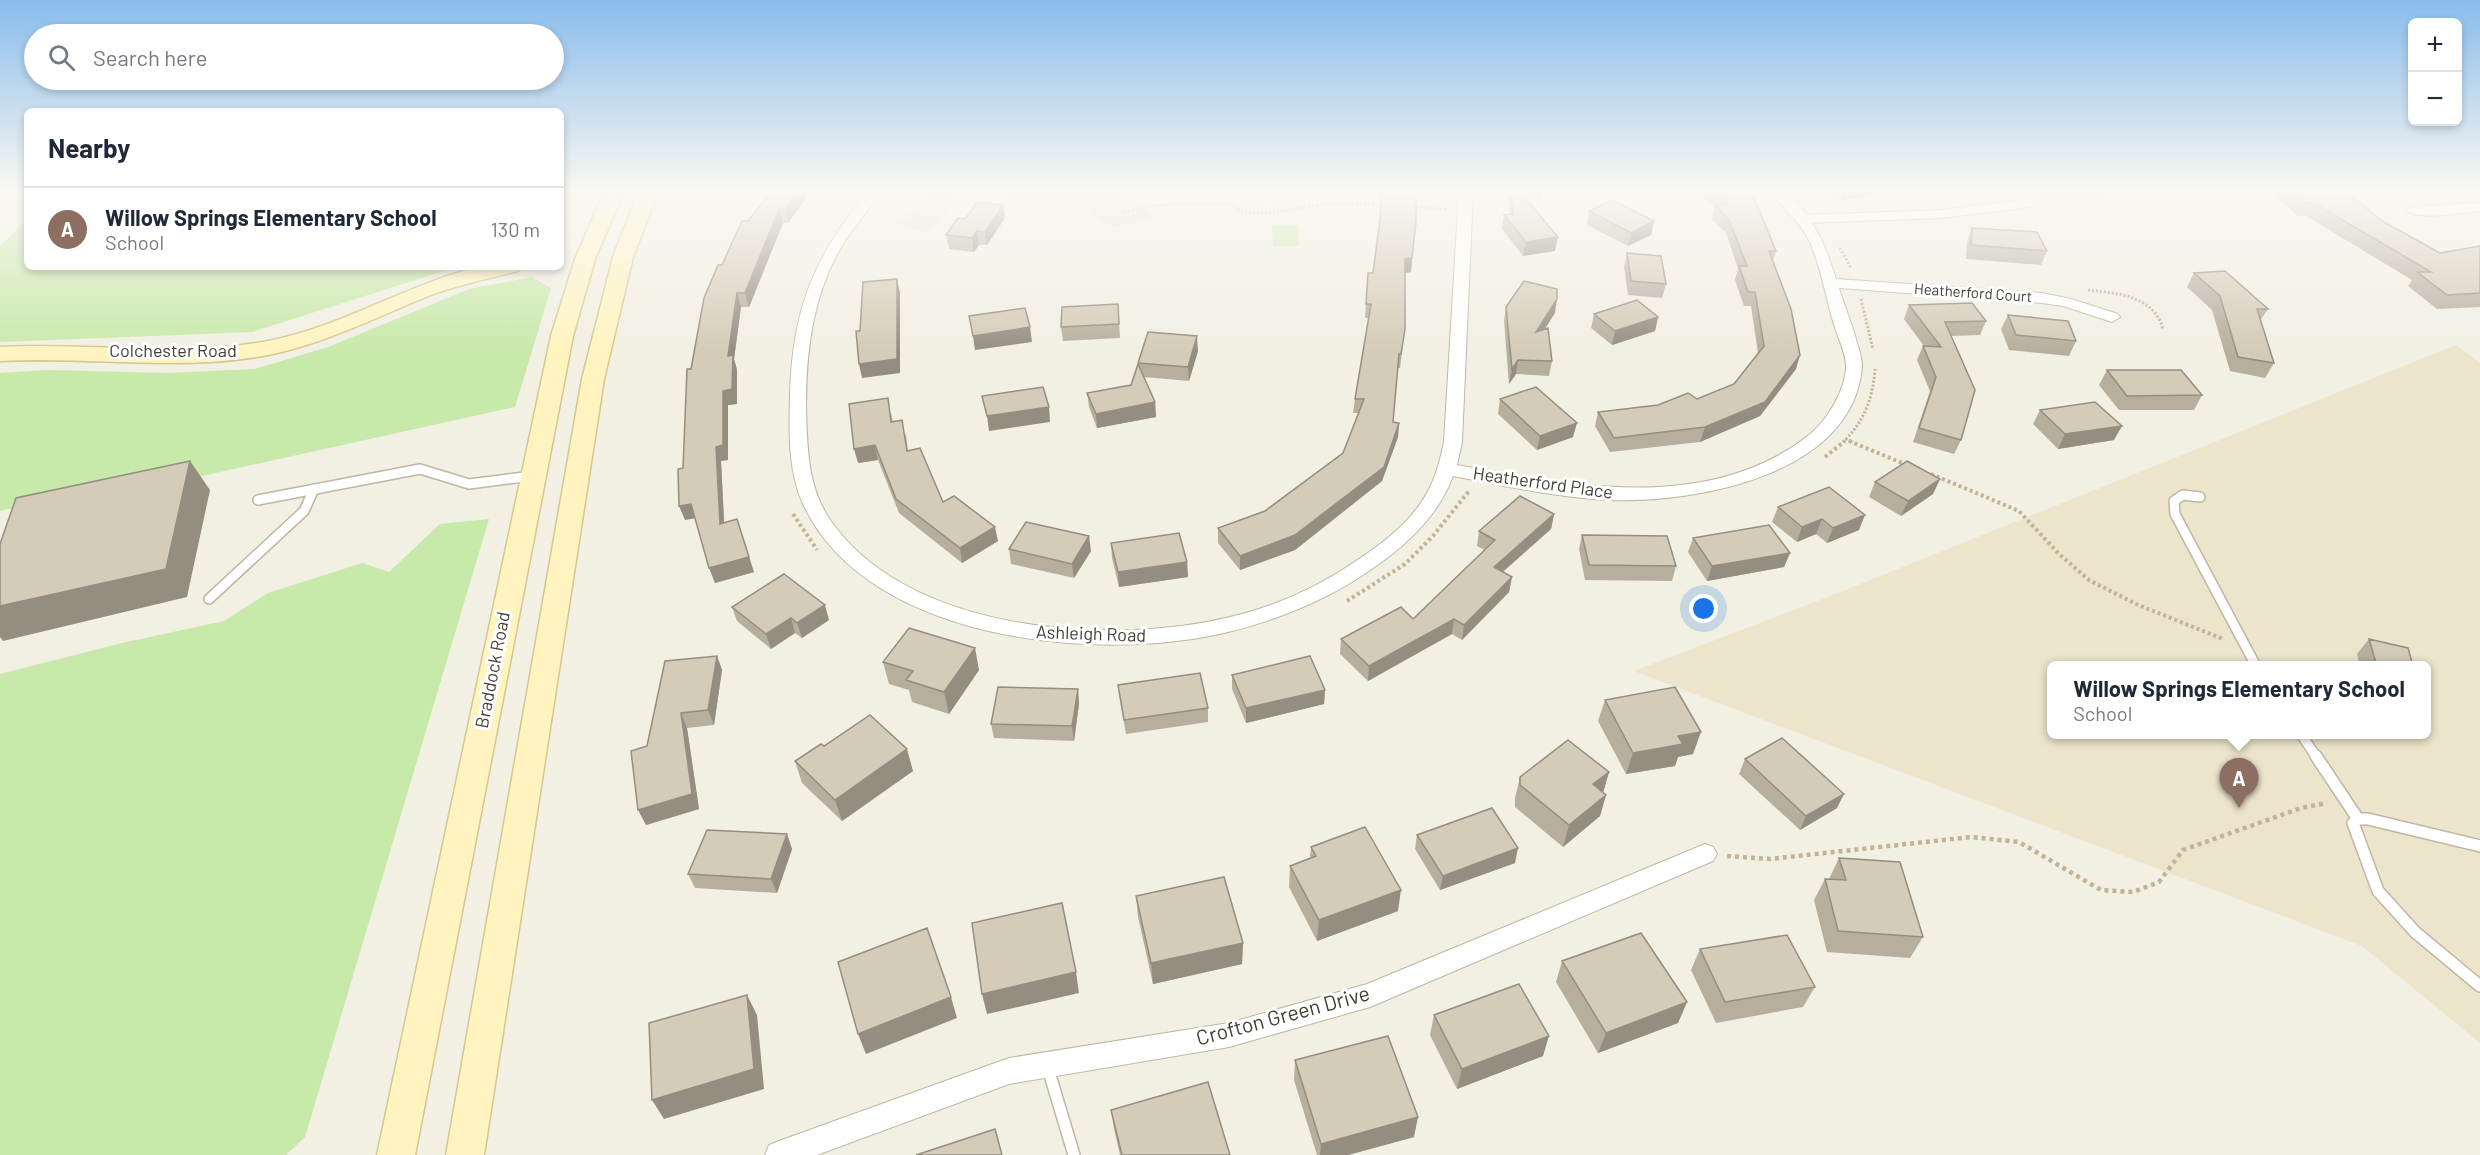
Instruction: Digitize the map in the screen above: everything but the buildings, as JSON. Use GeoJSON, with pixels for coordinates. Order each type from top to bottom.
{"type":"FeatureCollection","features":[{"type":"Feature","properties":{"kind":"main road","name":"Braddock Road"},"geometry":{"type":"LineString","coordinates":[[396,1155],[562,336],[574,260],[582,246]]}},
{"type":"Feature","properties":{"kind":"main road"},"geometry":{"type":"LineString","coordinates":[[465,1155],[593,379],[627,246]]}},
{"type":"Feature","properties":{"kind":"main road"},"geometry":{"type":"LineString","coordinates":[[574,260],[623,256]]}},
{"type":"Feature","properties":{"kind":"main road","name":"Colchester Road"},"geometry":{"type":"LineString","coordinates":[[0,354],[79,351],[214,354],[256,350],[319,334],[456,279],[497,270]]}},
{"type":"Feature","properties":{"kind":"street","name":"Ashleigh Road"},"geometry":{"type":"LineString","coordinates":[[834,246],[804,316],[798,359],[800,463],[808,495],[818,516],[835,540],[875,575],[919,600],[973,620],[1026,632],[1073,637],[1158,636],[1241,621],[1316,594],[1377,558],[1402,537],[1424,511],[1447,469],[1453,442],[1463,246]]}},
{"type":"Feature","properties":{"kind":"street","name":"Heatherford Place"},"geometry":{"type":"LineString","coordinates":[[1447,469],[1581,492],[1646,494],[1724,483],[1757,473],[1803,450],[1825,430],[1846,401],[1853,381],[1854,365],[1819,246]]}},
{"type":"Feature","properties":{"kind":"street","name":"Heatherford Court"},"geometry":{"type":"LineString","coordinates":[[1831,283],[2042,298],[2066,302],[2112,317]]}},
{"type":"Feature","properties":{"kind":"street","name":"Crofton Green Drive"},"geometry":{"type":"LineString","coordinates":[[779,1155],[1009,1071],[1229,1035],[1370,995],[1705,854]]}},
{"type":"Feature","properties":{"kind":"lane"},"geometry":{"type":"LineString","coordinates":[[258,500],[420,469],[469,484],[532,476]]}},
{"type":"Feature","properties":{"kind":"lane"},"geometry":{"type":"LineString","coordinates":[[209,599],[304,511],[314,489]]}},
{"type":"Feature","properties":{"kind":"lane"},"geometry":{"type":"LineString","coordinates":[[2200,497],[2183,495],[2174,501],[2175,514],[2253,661]]}},
{"type":"Feature","properties":{"kind":"lane"},"geometry":{"type":"LineString","coordinates":[[2304,739],[2358,819],[2480,846]]}},
{"type":"Feature","properties":{"kind":"lane"},"geometry":{"type":"LineString","coordinates":[[2358,819],[2353,823],[2378,891],[2415,932],[2480,986]]}},
{"type":"Feature","properties":{"kind":"lane"},"geometry":{"type":"LineString","coordinates":[[1046,1064],[1074,1155]]}},
{"type":"Feature","properties":{"kind":"path"},"geometry":{"type":"LineString","coordinates":[[1856,285],[1861,297],[1861,308],[1872,338],[1875,357]]}},
{"type":"Feature","properties":{"kind":"path"},"geometry":{"type":"LineString","coordinates":[[1823,458],[1847,440],[1859,426],[1870,404],[1876,363]]}},
{"type":"Feature","properties":{"kind":"path"},"geometry":{"type":"LineString","coordinates":[[1825,430],[1911,466]]}},
{"type":"Feature","properties":{"kind":"path"},"geometry":{"type":"LineString","coordinates":[[1922,471],[2019,511],[2059,554],[2089,580],[2136,604],[2243,646]]}},
{"type":"Feature","properties":{"kind":"path"},"geometry":{"type":"LineString","coordinates":[[1345,602],[1405,564],[1442,525],[1462,496],[1476,489]]}},
{"type":"Feature","properties":{"kind":"path"},"geometry":{"type":"LineString","coordinates":[[789,506],[801,529],[819,552]]}},
{"type":"Feature","properties":{"kind":"path"},"geometry":{"type":"LineString","coordinates":[[1705,854],[1770,859],[1971,837],[2019,842],[2101,890],[2133,892],[2159,882],[2183,850],[2301,808],[2343,799]]}},
{"type":"Feature","properties":{"kind":"shaded area"},"geometry":{"type":"Polygon","coordinates":[[[2456,345],[2480,363],[2480,1043],[2362,946],[1634,671],[1828,597],[2456,345]]]}},
{"type":"Feature","properties":{"kind":"green space"},"geometry":{"type":"Polygon","coordinates":[[[0,246],[24,246],[24,270],[444,270],[252,332],[0,342],[0,246]]]}},
{"type":"Feature","properties":{"kind":"green space"},"geometry":{"type":"Polygon","coordinates":[[[532,277],[551,288],[515,407],[152,487],[127,481],[0,511],[0,373],[48,370],[167,373],[255,369],[328,347],[469,289],[532,277]]]}},
{"type":"Feature","properties":{"kind":"green space"},"geometry":{"type":"Polygon","coordinates":[[[489,519],[305,1137],[286,1155],[0,1155],[0,674],[122,643],[224,621],[268,593],[362,563],[389,572],[440,524],[489,519]]]}},
{"type":"Feature","properties":{"kind":"place","name":"Willow Springs Elementary School"},"geometry":{"type":"Point","coordinates":[2239,808]}}]}
